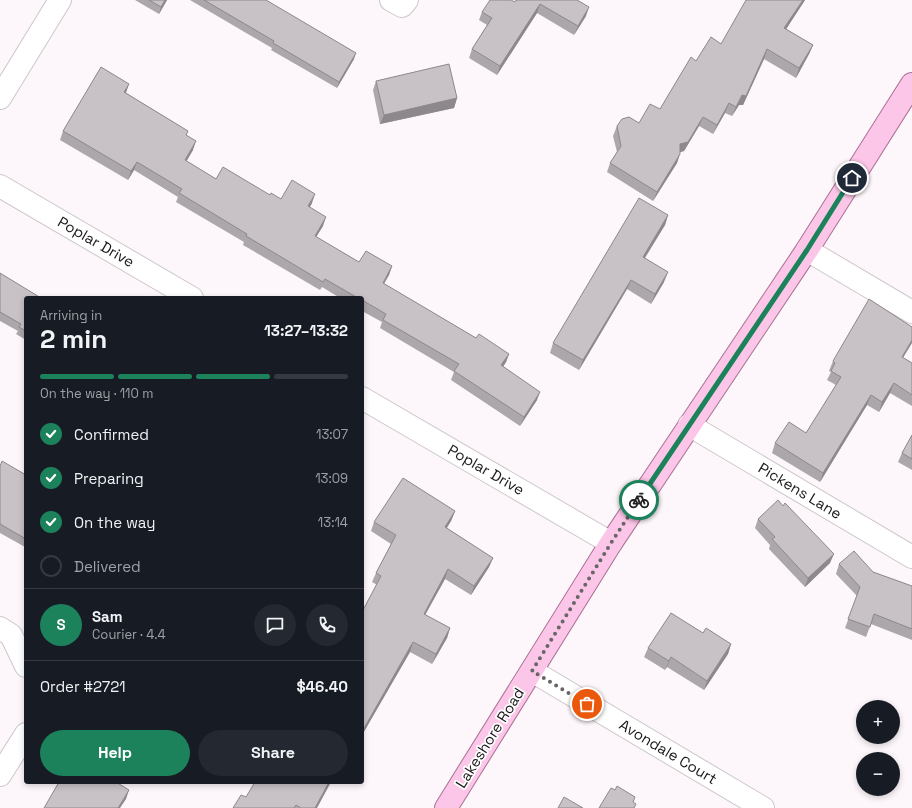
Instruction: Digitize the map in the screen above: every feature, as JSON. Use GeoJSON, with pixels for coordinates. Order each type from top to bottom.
{"type":"FeatureCollection","features":[{"type":"Feature","properties":{"kind":"main road","name":"Lakeshore Road"},"geometry":{"type":"LineString","coordinates":[[446,808],[611,543],[807,250],[912,84]]}},
{"type":"Feature","properties":{"kind":"street"},"geometry":{"type":"LineString","coordinates":[[0,98],[60,0]]}},
{"type":"Feature","properties":{"kind":"street","name":"Poplar Drive"},"geometry":{"type":"LineString","coordinates":[[0,186],[189,296]]}},
{"type":"Feature","properties":{"kind":"street"},"geometry":{"type":"LineString","coordinates":[[807,250],[912,312]]}},
{"type":"Feature","properties":{"kind":"street","name":"Poplar Drive"},"geometry":{"type":"LineString","coordinates":[[364,399],[611,543]]}},
{"type":"Feature","properties":{"kind":"street","name":"Pickens Lane"},"geometry":{"type":"LineString","coordinates":[[689,425],[912,557]]}},
{"type":"Feature","properties":{"kind":"street"},"geometry":{"type":"LineString","coordinates":[[0,628],[11,635],[24,662]]}},
{"type":"Feature","properties":{"kind":"street","name":"Avondale Court"},"geometry":{"type":"LineString","coordinates":[[532,671],[763,808]]}},
{"type":"Feature","properties":{"kind":"street"},"geometry":{"type":"LineString","coordinates":[[0,775],[24,737]]}},
{"type":"Feature","properties":{"kind":"building"},"geometry":{"type":"Polygon","coordinates":[[[149,0],[165,0],[161,7],[149,0]]]}},
{"type":"Feature","properties":{"kind":"building"},"geometry":{"type":"Polygon","coordinates":[[[204,0],[266,0],[356,53],[339,82],[273,43],[274,41],[204,0]]]}},
{"type":"Feature","properties":{"kind":"building"},"geometry":{"type":"Polygon","coordinates":[[[490,0],[511,0],[515,2],[516,0],[577,0],[589,7],[578,26],[540,4],[500,66],[472,49],[492,18],[482,12],[490,0]]]}},
{"type":"Feature","properties":{"kind":"building"},"geometry":{"type":"Polygon","coordinates":[[[746,0],[803,0],[784,28],[813,45],[799,68],[767,49],[746,96],[742,95],[736,107],[729,103],[717,125],[703,117],[688,142],[680,144],[680,154],[657,192],[610,163],[621,146],[617,126],[622,119],[629,117],[639,123],[650,104],[660,109],[691,57],[696,61],[711,37],[721,44],[746,0]]]}},
{"type":"Feature","properties":{"kind":"building"},"geometry":{"type":"Polygon","coordinates":[[[449,64],[457,98],[384,115],[376,81],[449,64]]]}},
{"type":"Feature","properties":{"kind":"building"},"geometry":{"type":"Polygon","coordinates":[[[101,67],[129,84],[124,92],[188,131],[186,135],[196,141],[185,160],[216,179],[223,167],[270,195],[271,193],[281,199],[292,180],[315,194],[308,206],[326,217],[315,236],[359,262],[366,251],[392,266],[383,283],[476,338],[479,334],[509,354],[501,365],[540,392],[524,417],[454,371],[459,364],[383,320],[386,314],[364,301],[364,296],[355,296],[325,279],[323,282],[246,236],[247,234],[179,193],[182,189],[137,162],[131,171],[63,131],[101,67]]]}},
{"type":"Feature","properties":{"kind":"building"},"geometry":{"type":"Polygon","coordinates":[[[639,198],[668,215],[643,257],[668,272],[655,294],[631,280],[583,360],[553,343],[639,198]]]}},
{"type":"Feature","properties":{"kind":"building"},"geometry":{"type":"Polygon","coordinates":[[[0,273],[38,296],[24,296],[24,330],[19,327],[21,324],[0,312],[0,273]]]}},
{"type":"Feature","properties":{"kind":"building"},"geometry":{"type":"Polygon","coordinates":[[[869,299],[912,327],[912,340],[902,357],[912,363],[912,395],[894,383],[882,402],[871,395],[823,473],[775,443],[789,422],[806,433],[841,377],[831,371],[835,363],[833,361],[869,299]]]}},
{"type":"Feature","properties":{"kind":"building"},"geometry":{"type":"Polygon","coordinates":[[[912,435],[912,459],[902,453],[912,435]]]}},
{"type":"Feature","properties":{"kind":"building"},"geometry":{"type":"Polygon","coordinates":[[[2,461],[24,474],[24,538],[0,524],[0,466],[2,461]]]}},
{"type":"Feature","properties":{"kind":"building"},"geometry":{"type":"Polygon","coordinates":[[[403,478],[455,511],[445,527],[493,558],[474,586],[448,569],[424,614],[450,628],[436,654],[413,642],[364,728],[364,608],[381,576],[376,573],[396,535],[374,522],[403,478]]]}},
{"type":"Feature","properties":{"kind":"building"},"geometry":{"type":"Polygon","coordinates":[[[778,500],[783,506],[785,503],[834,554],[808,578],[772,539],[775,537],[758,519],[778,500]]]}},
{"type":"Feature","properties":{"kind":"building"},"geometry":{"type":"Polygon","coordinates":[[[854,551],[873,572],[912,586],[912,629],[874,614],[870,627],[848,619],[860,587],[839,564],[854,551]]]}},
{"type":"Feature","properties":{"kind":"building"},"geometry":{"type":"Polygon","coordinates":[[[671,613],[703,633],[706,628],[731,644],[707,681],[671,657],[669,661],[648,648],[671,613]]]}},
{"type":"Feature","properties":{"kind":"building"},"geometry":{"type":"Polygon","coordinates":[[[58,784],[119,784],[129,790],[118,808],[44,808],[58,784]]]}},
{"type":"Feature","properties":{"kind":"building"},"geometry":{"type":"Polygon","coordinates":[[[254,784],[328,784],[315,808],[301,808],[296,805],[294,808],[233,808],[241,795],[246,797],[254,784]]]}},
{"type":"Feature","properties":{"kind":"building"},"geometry":{"type":"Polygon","coordinates":[[[617,786],[635,797],[633,802],[636,804],[634,808],[599,808],[611,788],[615,790],[617,786]]]}},
{"type":"Feature","properties":{"kind":"building"},"geometry":{"type":"Polygon","coordinates":[[[564,797],[583,808],[558,808],[564,797]]]}},
{"type":"Feature","properties":{"kind":"way so far"},"geometry":{"type":"LineString","coordinates":[[587,704],[532,671],[639,500]]}},
{"type":"Feature","properties":{"kind":"route"},"geometry":{"type":"LineString","coordinates":[[639,500],[807,250],[852,178]]}}]}
